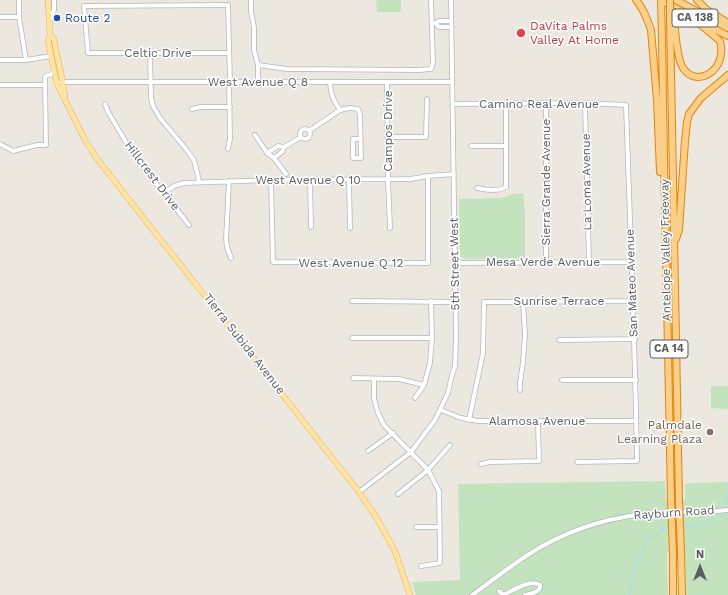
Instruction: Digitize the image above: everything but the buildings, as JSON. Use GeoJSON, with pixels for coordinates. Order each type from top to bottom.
{"type":"FeatureCollection","features":[{"type":"Feature","properties":{"kind":"highway"},"geometry":{"type":"LineString","coordinates":[[636,0],[641,5],[650,30],[658,100],[661,187],[665,199]]}},
{"type":"Feature","properties":{"kind":"highway","name":"Antelope Valley Freeway"},"geometry":{"type":"LineString","coordinates":[[661,0],[673,595]]}},
{"type":"Feature","properties":{"kind":"highway","name":"CA 138"},"geometry":{"type":"LineString","coordinates":[[661,0],[728,36]]}},
{"type":"Feature","properties":{"kind":"highway","name":"Antelope Valley Freeway"},"geometry":{"type":"LineString","coordinates":[[671,0],[674,242],[682,595]]}},
{"type":"Feature","properties":{"kind":"highway"},"geometry":{"type":"LineString","coordinates":[[676,0],[728,28]]}},
{"type":"Feature","properties":{"kind":"highway","name":"CA 138"},"geometry":{"type":"LineString","coordinates":[[697,0],[706,9],[728,23]]}},
{"type":"Feature","properties":{"kind":"highway"},"geometry":{"type":"LineString","coordinates":[[672,18],[680,60],[683,68],[689,74],[697,77],[706,76],[717,71],[722,64],[724,52],[723,46],[720,41],[688,14]]}},
{"type":"Feature","properties":{"kind":"highway"},"geometry":{"type":"LineString","coordinates":[[674,242],[680,230],[686,122],[689,114],[701,98],[728,72]]}},
{"type":"Feature","properties":{"kind":"highway"},"geometry":{"type":"LineString","coordinates":[[715,85],[728,75]]}},
{"type":"Feature","properties":{"kind":"main road","name":"Tierra Subida Avenue"},"geometry":{"type":"LineString","coordinates":[[48,0],[50,36],[48,40],[56,81],[86,142],[98,160],[359,492],[376,517],[395,551],[410,595]]}},
{"type":"Feature","properties":{"kind":"main road","name":"Tierra Subida Avenue"},"geometry":{"type":"LineString","coordinates":[[50,36],[54,39],[66,100]]}},
{"type":"Feature","properties":{"kind":"street"},"geometry":{"type":"LineString","coordinates":[[19,0],[19,16],[26,60]]}},
{"type":"Feature","properties":{"kind":"street"},"geometry":{"type":"LineString","coordinates":[[49,23],[54,10],[54,0]]}},
{"type":"Feature","properties":{"kind":"street"},"geometry":{"type":"LineString","coordinates":[[251,0],[251,12],[254,26],[254,50],[258,65],[258,82]]}},
{"type":"Feature","properties":{"kind":"street"},"geometry":{"type":"LineString","coordinates":[[258,65],[287,69],[431,69],[433,62],[434,23],[432,0]]}},
{"type":"Feature","properties":{"kind":"street","name":"5th Street West"},"geometry":{"type":"LineString","coordinates":[[359,492],[411,452],[428,430],[441,410],[448,393],[455,366],[456,338],[451,0]]}},
{"type":"Feature","properties":{"kind":"street","name":"Celtic Drive"},"geometry":{"type":"LineString","coordinates":[[228,5],[228,53],[88,53],[84,6],[228,5]]}},
{"type":"Feature","properties":{"kind":"street"},"geometry":{"type":"LineString","coordinates":[[0,17],[19,16]]}},
{"type":"Feature","properties":{"kind":"street"},"geometry":{"type":"LineString","coordinates":[[434,23],[439,20],[451,21]]}},
{"type":"Feature","properties":{"kind":"street"},"geometry":{"type":"LineString","coordinates":[[434,23],[439,27],[451,27]]}},
{"type":"Feature","properties":{"kind":"street"},"geometry":{"type":"LineString","coordinates":[[150,53],[151,97],[153,106],[160,118],[194,160],[199,182]]}},
{"type":"Feature","properties":{"kind":"street"},"geometry":{"type":"LineString","coordinates":[[228,53],[230,82],[230,139],[228,150]]}},
{"type":"Feature","properties":{"kind":"street"},"geometry":{"type":"LineString","coordinates":[[0,60],[26,60],[51,56]]}},
{"type":"Feature","properties":{"kind":"street"},"geometry":{"type":"LineString","coordinates":[[0,144],[13,151],[37,145],[46,145],[46,76],[55,73]]}},
{"type":"Feature","properties":{"kind":"street","name":"West Avenue Q 8"},"geometry":{"type":"LineString","coordinates":[[56,81],[452,82]]}},
{"type":"Feature","properties":{"kind":"street"},"geometry":{"type":"LineString","coordinates":[[330,82],[331,93],[340,110]]}},
{"type":"Feature","properties":{"kind":"street","name":"Campos Drive"},"geometry":{"type":"LineString","coordinates":[[388,82],[388,180],[390,228]]}},
{"type":"Feature","properties":{"kind":"street"},"geometry":{"type":"LineString","coordinates":[[0,85],[45,85]]}},
{"type":"Feature","properties":{"kind":"street"},"geometry":{"type":"LineString","coordinates":[[388,137],[426,137],[427,99]]}},
{"type":"Feature","properties":{"kind":"street","name":"Sierra Grande Avenue"},"geometry":{"type":"LineString","coordinates":[[546,103],[546,262]]}},
{"type":"Feature","properties":{"kind":"street","name":"La Loma Avenue"},"geometry":{"type":"LineString","coordinates":[[585,103],[589,262]]}},
{"type":"Feature","properties":{"kind":"street","name":"Hillcrest Drive"},"geometry":{"type":"LineString","coordinates":[[105,104],[108,112],[133,154],[189,225]]}},
{"type":"Feature","properties":{"kind":"street","name":"Camino Real Avenue"},"geometry":{"type":"LineString","coordinates":[[452,104],[626,104]]}},
{"type":"Feature","properties":{"kind":"street"},"geometry":{"type":"LineString","coordinates":[[477,188],[483,190],[501,190],[506,187],[506,104]]}},
{"type":"Feature","properties":{"kind":"street","name":"San Mateo Avenue"},"geometry":{"type":"LineString","coordinates":[[577,462],[637,461],[634,301],[626,104]]}},
{"type":"Feature","properties":{"kind":"street"},"geometry":{"type":"LineString","coordinates":[[192,109],[200,107],[230,107]]}},
{"type":"Feature","properties":{"kind":"street"},"geometry":{"type":"LineString","coordinates":[[309,131],[340,110],[350,108],[358,109],[360,115],[361,158],[354,158],[353,140],[360,139]]}},
{"type":"Feature","properties":{"kind":"street"},"geometry":{"type":"LineString","coordinates":[[301,136],[300,132],[305,128],[309,131]]}},
{"type":"Feature","properties":{"kind":"street"},"geometry":{"type":"LineString","coordinates":[[301,136],[305,139],[308,138],[310,134],[309,131]]}},
{"type":"Feature","properties":{"kind":"street"},"geometry":{"type":"LineString","coordinates":[[255,135],[267,154],[274,158],[286,174]]}},
{"type":"Feature","properties":{"kind":"street"},"geometry":{"type":"LineString","coordinates":[[274,158],[282,152],[284,147],[301,136]]}},
{"type":"Feature","properties":{"kind":"street"},"geometry":{"type":"LineString","coordinates":[[267,154],[278,146],[284,147]]}},
{"type":"Feature","properties":{"kind":"street"},"geometry":{"type":"LineString","coordinates":[[471,146],[506,146]]}},
{"type":"Feature","properties":{"kind":"street","name":"West Avenue Q 10"},"geometry":{"type":"LineString","coordinates":[[164,193],[174,186],[184,183],[199,182],[271,180],[388,180],[454,174]]}},
{"type":"Feature","properties":{"kind":"street","name":"West Avenue Q 12"},"geometry":{"type":"LineString","coordinates":[[271,180],[273,262],[428,263],[428,176]]}},
{"type":"Feature","properties":{"kind":"street"},"geometry":{"type":"LineString","coordinates":[[310,180],[311,227]]}},
{"type":"Feature","properties":{"kind":"street"},"geometry":{"type":"LineString","coordinates":[[349,180],[350,228]]}},
{"type":"Feature","properties":{"kind":"street"},"geometry":{"type":"LineString","coordinates":[[229,181],[226,239],[231,258]]}},
{"type":"Feature","properties":{"kind":"street","name":"Mesa Verde Avenue"},"geometry":{"type":"LineString","coordinates":[[455,263],[632,262]]}},
{"type":"Feature","properties":{"kind":"street"},"geometry":{"type":"LineString","coordinates":[[352,301],[455,302]]}},
{"type":"Feature","properties":{"kind":"street","name":"Sunrise Terrace"},"geometry":{"type":"LineString","coordinates":[[469,420],[483,352],[484,302],[634,301]]}},
{"type":"Feature","properties":{"kind":"street"},"geometry":{"type":"LineString","coordinates":[[415,398],[424,385],[430,363],[432,338],[431,302]]}},
{"type":"Feature","properties":{"kind":"street"},"geometry":{"type":"LineString","coordinates":[[520,390],[525,335],[523,302]]}},
{"type":"Feature","properties":{"kind":"street"},"geometry":{"type":"LineString","coordinates":[[352,338],[432,338]]}},
{"type":"Feature","properties":{"kind":"street"},"geometry":{"type":"LineString","coordinates":[[559,340],[635,339]]}},
{"type":"Feature","properties":{"kind":"street"},"geometry":{"type":"LineString","coordinates":[[353,378],[399,378],[424,385]]}},
{"type":"Feature","properties":{"kind":"street"},"geometry":{"type":"LineString","coordinates":[[374,379],[374,399],[378,413],[384,425],[428,470],[439,491],[440,563],[421,566]]}},
{"type":"Feature","properties":{"kind":"street"},"geometry":{"type":"LineString","coordinates":[[562,380],[636,380]]}},
{"type":"Feature","properties":{"kind":"street","name":"Alamosa Avenue"},"geometry":{"type":"LineString","coordinates":[[441,410],[469,420],[498,422],[636,421]]}},
{"type":"Feature","properties":{"kind":"street"},"geometry":{"type":"LineString","coordinates":[[481,464],[490,462],[539,462],[538,422]]}},
{"type":"Feature","properties":{"kind":"street"},"geometry":{"type":"LineString","coordinates":[[368,451],[392,433]]}},
{"type":"Feature","properties":{"kind":"street"},"geometry":{"type":"LineString","coordinates":[[398,494],[428,470],[450,445]]}},
{"type":"Feature","properties":{"kind":"street","name":"Rayburn Road"},"geometry":{"type":"LineString","coordinates":[[472,595],[541,546],[587,526],[608,520],[658,512],[728,510]]}},
{"type":"Feature","properties":{"kind":"street"},"geometry":{"type":"LineString","coordinates":[[416,527],[440,527]]}},
{"type":"Feature","properties":{"kind":"street"},"geometry":{"type":"LineString","coordinates":[[499,591],[503,595],[526,584],[537,583],[540,585],[538,591],[525,595]]}},
{"type":"Feature","properties":{"kind":"green space"},"geometry":{"type":"Polygon","coordinates":[[[376,0],[401,0],[401,10],[400,12],[378,12],[376,0]]]}},
{"type":"Feature","properties":{"kind":"green space"},"geometry":{"type":"Polygon","coordinates":[[[523,193],[525,213],[525,258],[465,259],[460,256],[459,199],[502,198],[513,194],[523,193]]]}},
{"type":"Feature","properties":{"kind":"green space"},"geometry":{"type":"Polygon","coordinates":[[[711,386],[728,386],[728,409],[711,408],[711,386]]]}},
{"type":"Feature","properties":{"kind":"green space"},"geometry":{"type":"Polygon","coordinates":[[[665,481],[666,500],[685,500],[685,484],[728,482],[728,595],[686,595],[685,553],[667,553],[668,595],[416,595],[412,582],[460,580],[458,484],[665,481]]]}},
{"type":"Feature","properties":{"kind":"waterway"},"geometry":{"type":"LineString","coordinates":[[725,509],[728,490]]}},
{"type":"Feature","properties":{"kind":"waterway"},"geometry":{"type":"LineString","coordinates":[[683,526],[695,527],[723,516],[724,512]]}},
{"type":"Feature","properties":{"kind":"waterway"},"geometry":{"type":"LineString","coordinates":[[629,595],[634,572],[648,539],[656,536],[662,529],[670,527]]}},
{"type":"Feature","properties":{"kind":"place","name":"Route 2"},"geometry":{"type":"Point","coordinates":[57,18]}},
{"type":"Feature","properties":{"kind":"place","name":"DaVita Palms Valley At Home"},"geometry":{"type":"Point","coordinates":[521,33]}},
{"type":"Feature","properties":{"kind":"place","name":"Palmdale Learning Plaza"},"geometry":{"type":"Point","coordinates":[710,432]}}]}
